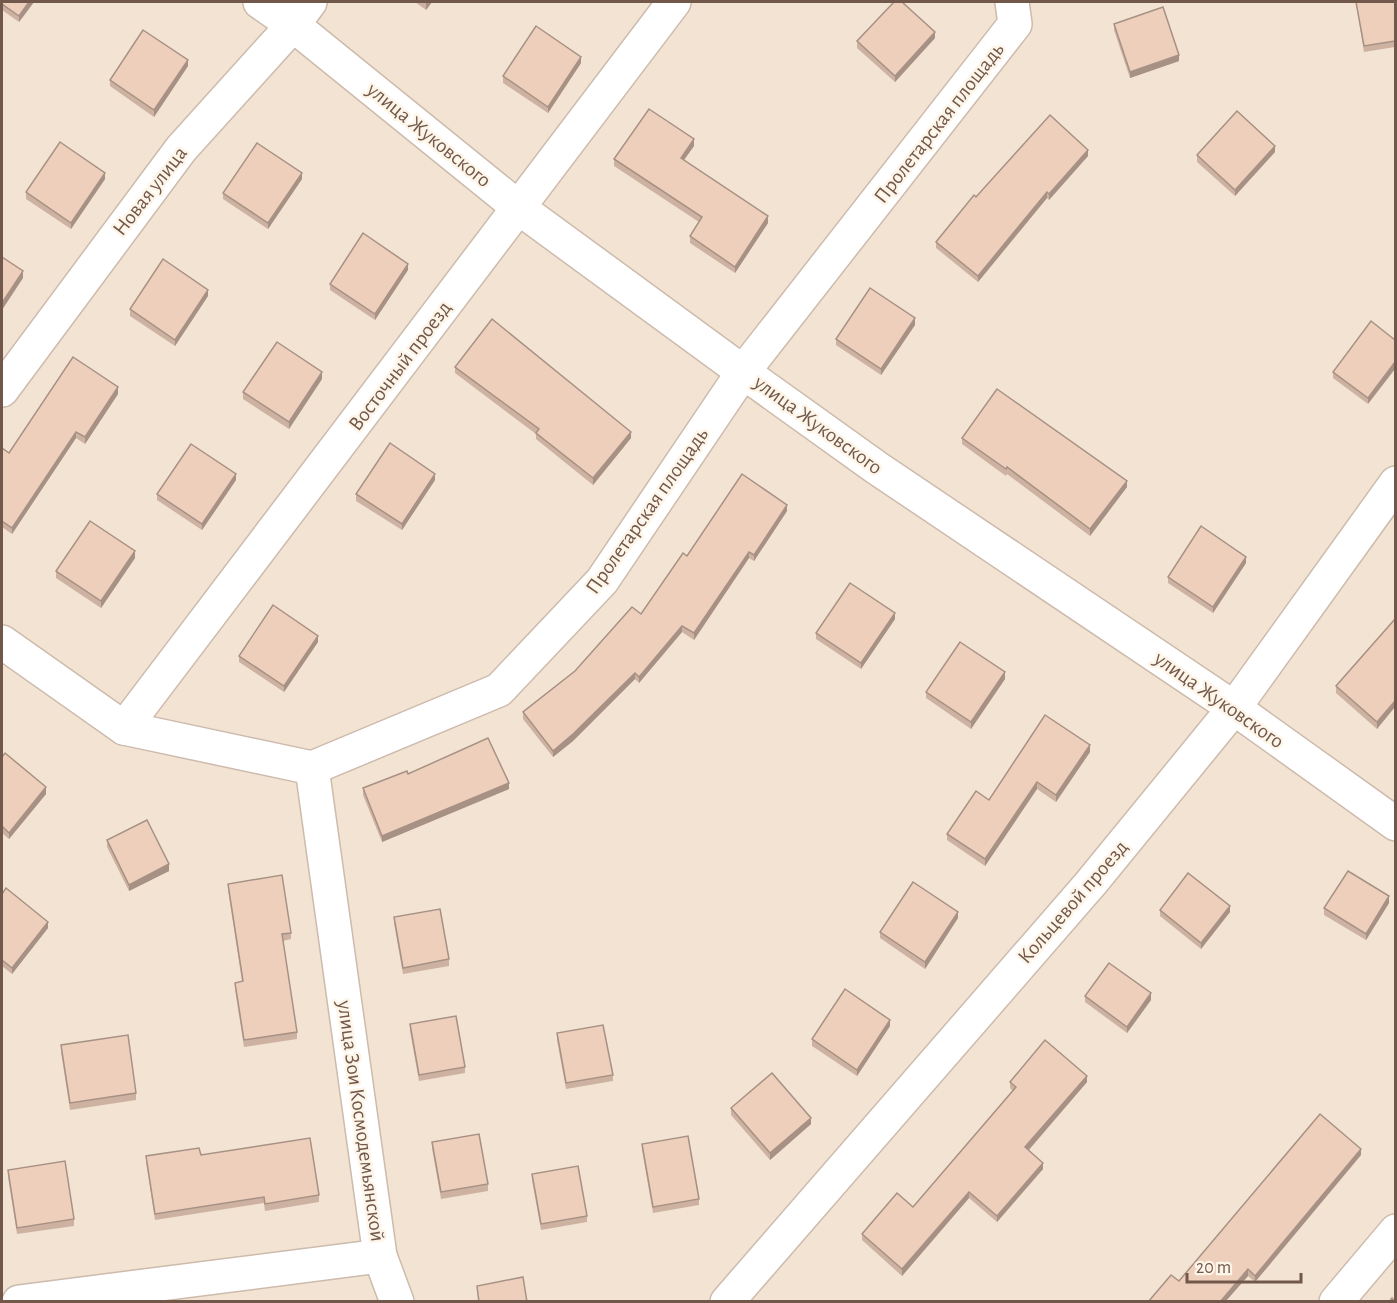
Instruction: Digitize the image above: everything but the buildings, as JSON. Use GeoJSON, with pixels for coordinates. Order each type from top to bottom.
{"type":"FeatureCollection","features":[{"type":"Feature","properties":{"kind":"street","name":"улица Жуковского"},"geometry":{"type":"LineString","coordinates":[[260,2],[301,13],[519,208],[743,372],[877,468],[1234,708],[1395,824]]}},
{"type":"Feature","properties":{"kind":"street","name":"Восточный проезд"},"geometry":{"type":"LineString","coordinates":[[124,728],[674,2]]}},
{"type":"Feature","properties":{"kind":"street","name":"Пролетарская площадь"},"geometry":{"type":"LineString","coordinates":[[312,768],[499,690],[602,581],[743,372],[1016,24],[1012,2]]}},
{"type":"Feature","properties":{"kind":"street","name":"Новая улица"},"geometry":{"type":"LineString","coordinates":[[2,390],[181,149],[301,13]]}},
{"type":"Feature","properties":{"kind":"street","name":"Кольцевой проезд"},"geometry":{"type":"LineString","coordinates":[[727,1302],[1091,883],[1234,708],[1395,483]]}},
{"type":"Feature","properties":{"kind":"street"},"geometry":{"type":"LineString","coordinates":[[2,642],[124,728],[312,768]]}},
{"type":"Feature","properties":{"kind":"street","name":"улица Зои Космодемьянской"},"geometry":{"type":"LineString","coordinates":[[19,1302],[380,1256],[312,768]]}},
{"type":"Feature","properties":{"kind":"street"},"geometry":{"type":"LineString","coordinates":[[1336,1302],[1395,1231]]}},
{"type":"Feature","properties":{"kind":"street"},"geometry":{"type":"LineString","coordinates":[[380,1256],[397,1302]]}},
{"type":"Feature","properties":{"kind":"shaded area"},"geometry":{"type":"Polygon","coordinates":[[[2,2],[1395,2],[1395,1301],[2,1301],[2,2]]]}}]}
